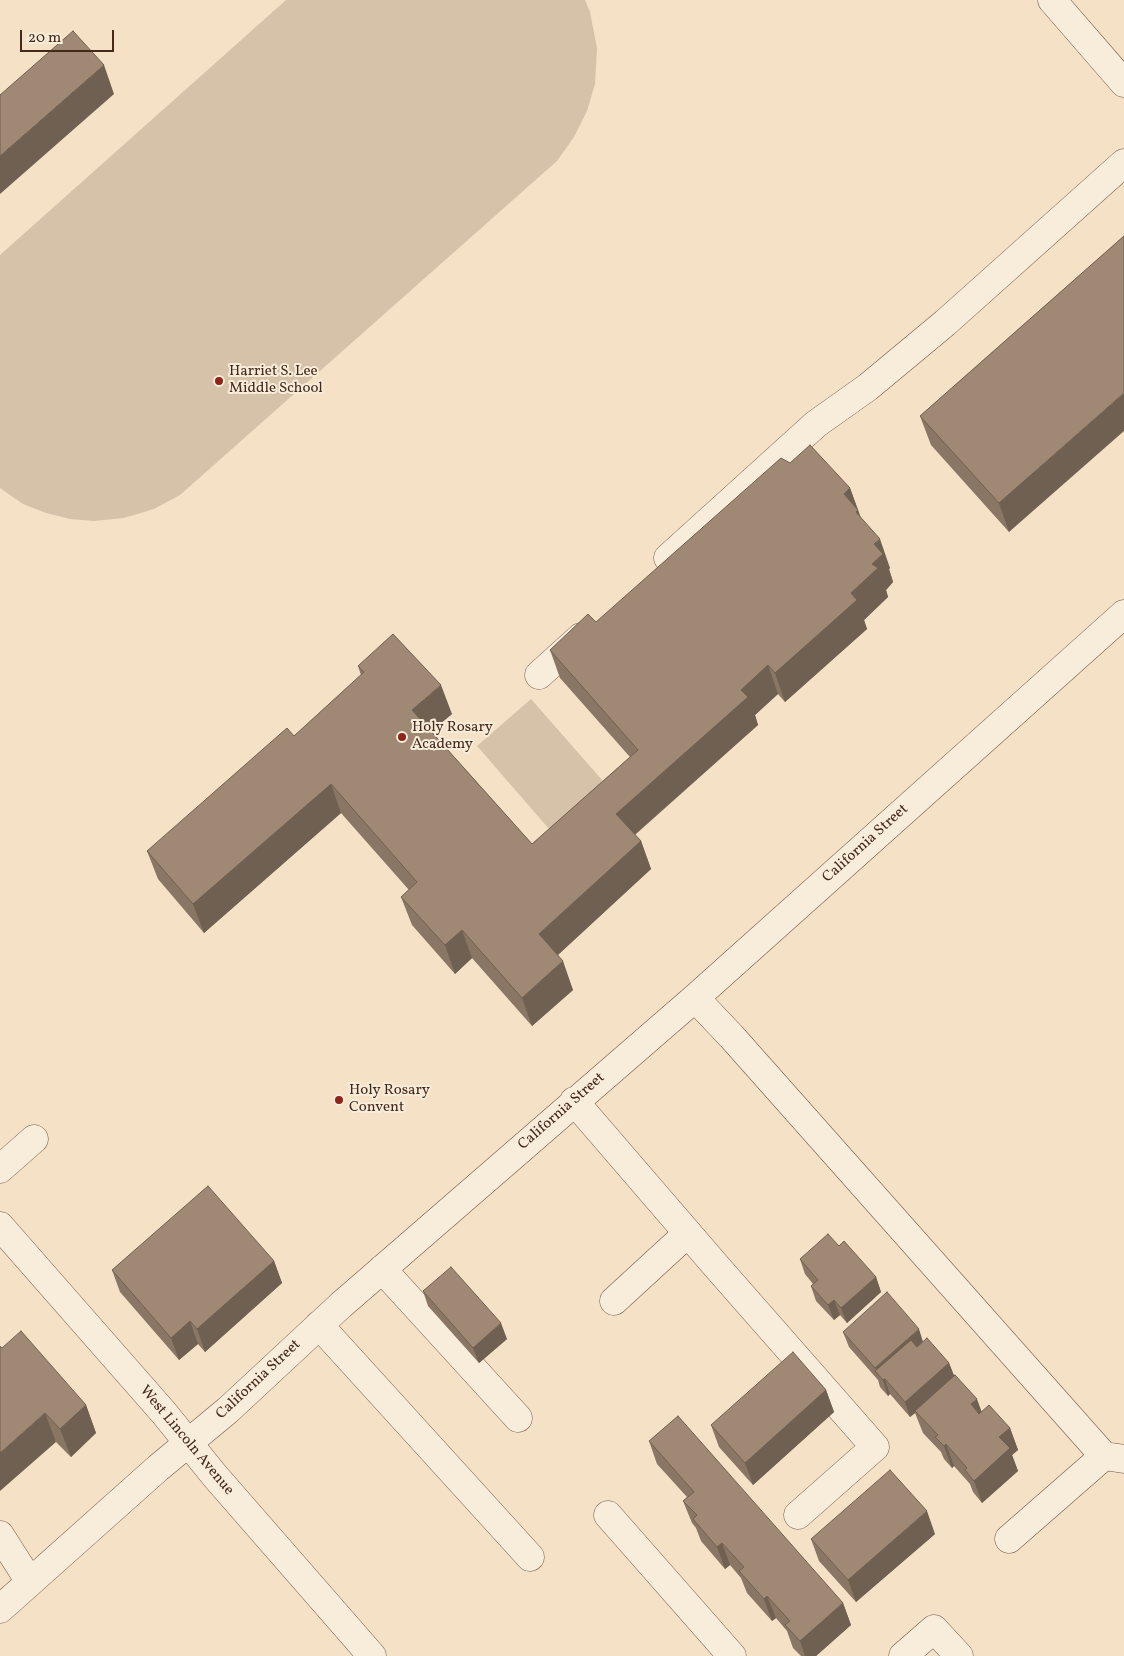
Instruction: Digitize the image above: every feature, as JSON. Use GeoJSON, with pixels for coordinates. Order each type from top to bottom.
{"type":"FeatureCollection","features":[{"type":"Feature","properties":{"kind":"street"},"geometry":{"type":"LineString","coordinates":[[1052,0],[1124,84]]}},
{"type":"Feature","properties":{"kind":"street"},"geometry":{"type":"LineString","coordinates":[[649,576],[816,424],[868,387],[944,323],[1124,163]]}},
{"type":"Feature","properties":{"kind":"street","name":"California Street"},"geometry":{"type":"LineString","coordinates":[[0,1609],[228,1410],[382,1269],[695,998],[840,866],[1124,614]]}},
{"type":"Feature","properties":{"kind":"street"},"geometry":{"type":"LineString","coordinates":[[539,675],[598,622]]}},
{"type":"Feature","properties":{"kind":"street"},"geometry":{"type":"LineString","coordinates":[[695,998],[1114,1457],[1009,1539]]}},
{"type":"Feature","properties":{"kind":"street"},"geometry":{"type":"LineString","coordinates":[[574,1101],[874,1447],[798,1515]]}},
{"type":"Feature","properties":{"kind":"street"},"geometry":{"type":"LineString","coordinates":[[0,1169],[34,1139]]}},
{"type":"Feature","properties":{"kind":"street","name":"West Lincoln Avenue"},"geometry":{"type":"LineString","coordinates":[[0,1226],[164,1413],[215,1476],[372,1656]]}},
{"type":"Feature","properties":{"kind":"street"},"geometry":{"type":"LineString","coordinates":[[614,1301],[688,1234]]}},
{"type":"Feature","properties":{"kind":"street"},"geometry":{"type":"LineString","coordinates":[[382,1269],[518,1418]]}},
{"type":"Feature","properties":{"kind":"street"},"geometry":{"type":"LineString","coordinates":[[319,1325],[530,1557]]}},
{"type":"Feature","properties":{"kind":"street"},"geometry":{"type":"LineString","coordinates":[[608,1515],[732,1656]]}},
{"type":"Feature","properties":{"kind":"street"},"geometry":{"type":"LineString","coordinates":[[0,1535],[30,1582]]}},
{"type":"Feature","properties":{"kind":"street"},"geometry":{"type":"LineString","coordinates":[[903,1656],[934,1629],[959,1656]]}},
{"type":"Feature","properties":{"kind":"shaded area"},"geometry":{"type":"Polygon","coordinates":[[[286,0],[585,0],[590,12],[597,48],[595,84],[587,111],[574,137],[557,161],[180,495],[154,509],[124,518],[94,521],[70,519],[46,513],[23,504],[0,488],[0,255],[286,0]]]}},
{"type":"Feature","properties":{"kind":"shaded area"},"geometry":{"type":"Polygon","coordinates":[[[531,699],[617,797],[563,845],[477,746],[531,699]]]}},
{"type":"Feature","properties":{"kind":"building"},"geometry":{"type":"Polygon","coordinates":[[[73,31],[104,65],[0,156],[0,95],[73,31]]]}},
{"type":"Feature","properties":{"kind":"building"},"geometry":{"type":"Polygon","coordinates":[[[1124,236],[1124,393],[999,503],[920,416],[1124,236]]]}},
{"type":"Feature","properties":{"kind":"building"},"geometry":{"type":"Polygon","coordinates":[[[810,445],[850,488],[844,494],[858,510],[856,512],[880,539],[874,544],[883,554],[872,564],[878,568],[851,593],[857,600],[775,673],[768,665],[741,690],[748,697],[616,814],[641,841],[539,934],[563,961],[522,998],[462,930],[445,945],[401,897],[417,882],[331,784],[193,904],[147,851],[287,728],[294,736],[364,672],[358,666],[393,634],[441,685],[412,710],[532,844],[638,750],[550,650],[588,614],[596,622],[781,458],[790,463],[810,445]]]}},
{"type":"Feature","properties":{"kind":"building"},"geometry":{"type":"Polygon","coordinates":[[[208,1186],[274,1261],[197,1329],[190,1321],[171,1338],[112,1270],[208,1186]]]}},
{"type":"Feature","properties":{"kind":"building"},"geometry":{"type":"Polygon","coordinates":[[[828,1234],[839,1246],[844,1241],[876,1277],[841,1308],[834,1300],[828,1305],[811,1286],[818,1280],[800,1259],[828,1234]]]}},
{"type":"Feature","properties":{"kind":"building"},"geometry":{"type":"Polygon","coordinates":[[[451,1267],[501,1323],[473,1348],[423,1291],[451,1267]]]}},
{"type":"Feature","properties":{"kind":"building"},"geometry":{"type":"Polygon","coordinates":[[[887,1292],[919,1329],[875,1368],[843,1332],[887,1292]]]}},
{"type":"Feature","properties":{"kind":"building"},"geometry":{"type":"Polygon","coordinates":[[[21,1331],[86,1405],[60,1429],[45,1413],[0,1453],[0,1346],[2,1348],[21,1331]]]}},
{"type":"Feature","properties":{"kind":"building"},"geometry":{"type":"Polygon","coordinates":[[[927,1338],[949,1363],[905,1402],[885,1379],[883,1380],[875,1371],[911,1340],[917,1347],[927,1338]]]}},
{"type":"Feature","properties":{"kind":"building"},"geometry":{"type":"Polygon","coordinates":[[[793,1352],[826,1390],[745,1463],[711,1425],[793,1352]]]}},
{"type":"Feature","properties":{"kind":"building"},"geometry":{"type":"Polygon","coordinates":[[[955,1375],[977,1399],[971,1404],[979,1414],[989,1405],[1010,1428],[999,1437],[1010,1448],[974,1481],[965,1470],[967,1468],[946,1444],[944,1446],[935,1437],[938,1435],[915,1411],[955,1375]]]}},
{"type":"Feature","properties":{"kind":"building"},"geometry":{"type":"Polygon","coordinates":[[[678,1416],[843,1603],[800,1641],[785,1625],[790,1621],[767,1596],[764,1599],[739,1571],[744,1567],[722,1543],[717,1547],[693,1519],[697,1515],[683,1501],[694,1492],[649,1441],[678,1416]]]}},
{"type":"Feature","properties":{"kind":"building"},"geometry":{"type":"Polygon","coordinates":[[[890,1470],[927,1511],[848,1580],[811,1539],[890,1470]]]}},
{"type":"Feature","properties":{"kind":"place","name":"Harriet S. Lee Middle School"},"geometry":{"type":"Point","coordinates":[219,381]}},
{"type":"Feature","properties":{"kind":"place","name":"Holy Rosary Academy"},"geometry":{"type":"Point","coordinates":[402,737]}},
{"type":"Feature","properties":{"kind":"place","name":"Holy Rosary Convent"},"geometry":{"type":"Point","coordinates":[339,1100]}}]}
